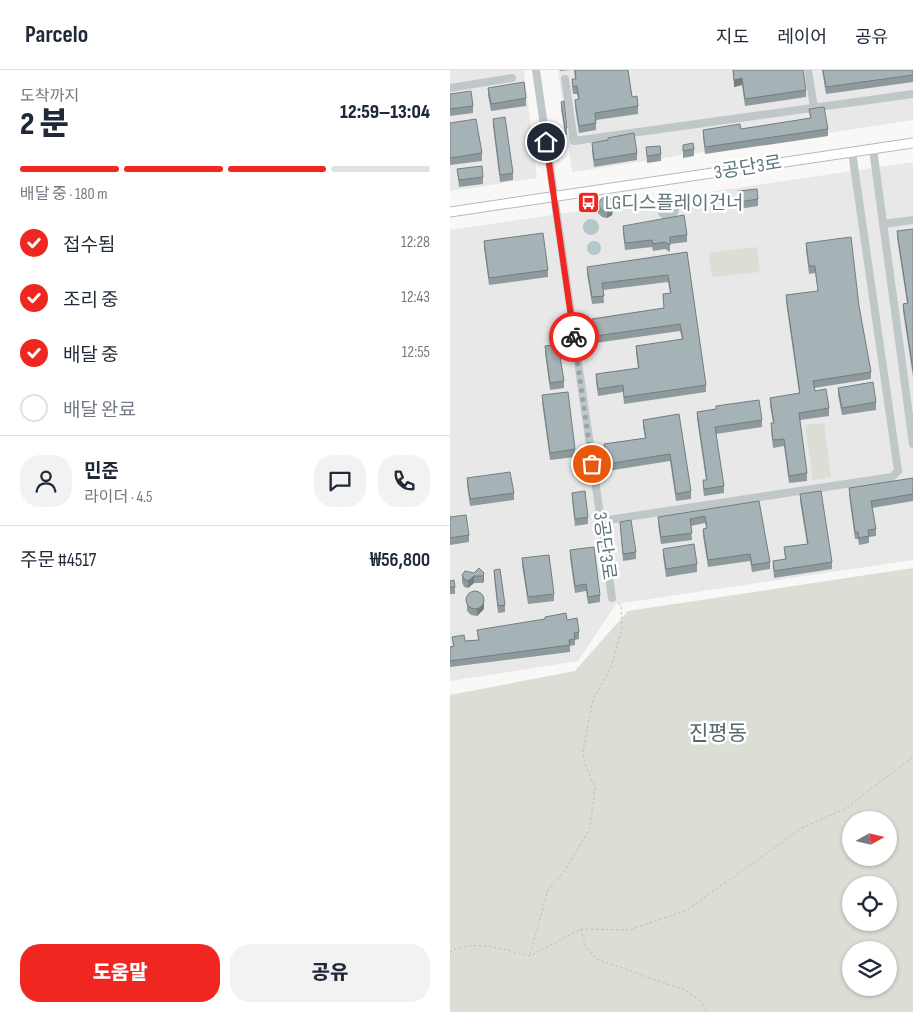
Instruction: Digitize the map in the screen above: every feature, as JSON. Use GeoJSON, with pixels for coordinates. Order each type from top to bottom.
{"type":"FeatureCollection","features":[{"type":"Feature","properties":{"kind":"main road","name":"3공단3로"},"geometry":{"type":"LineString","coordinates":[[450,212],[913,142]]}},
{"type":"Feature","properties":{"kind":"street"},"geometry":{"type":"LineString","coordinates":[[536,70],[554,197]]}},
{"type":"Feature","properties":{"kind":"street"},"geometry":{"type":"LineString","coordinates":[[808,70],[814,108]]}},
{"type":"Feature","properties":{"kind":"street"},"geometry":{"type":"LineString","coordinates":[[450,88],[512,78]]}},
{"type":"Feature","properties":{"kind":"street"},"geometry":{"type":"LineString","coordinates":[[566,79],[574,141],[913,94]]}},
{"type":"Feature","properties":{"kind":"street"},"geometry":{"type":"LineString","coordinates":[[873,148],[913,444]]}},
{"type":"Feature","properties":{"kind":"street"},"geometry":{"type":"LineString","coordinates":[[601,521],[892,478],[898,471],[852,152]]}},
{"type":"Feature","properties":{"kind":"street","name":"3공단3로"},"geometry":{"type":"LineString","coordinates":[[554,197],[612,598]]}},
{"type":"Feature","properties":{"kind":"street"},"geometry":{"type":"LineString","coordinates":[[884,224],[913,220]]}},
{"type":"Feature","properties":{"kind":"path"},"geometry":{"type":"LineString","coordinates":[[530,956],[548,890],[565,870],[590,828],[595,788],[584,761],[583,751],[594,700],[611,667],[622,629],[621,605],[612,598]]}},
{"type":"Feature","properties":{"kind":"path"},"geometry":{"type":"LineString","coordinates":[[450,952],[462,946],[479,945],[530,956],[581,929],[629,930],[687,910],[802,828],[845,809],[913,757]]}},
{"type":"Feature","properties":{"kind":"path"},"geometry":{"type":"LineString","coordinates":[[581,929],[586,947],[596,959],[685,990],[699,1000],[708,1012]]}},
{"type":"Feature","properties":{"kind":"shaded area"},"geometry":{"type":"Polygon","coordinates":[[[450,70],[524,70],[537,178],[450,191],[450,70]]]}},
{"type":"Feature","properties":{"kind":"shaded area"},"geometry":{"type":"Polygon","coordinates":[[[558,70],[913,70],[913,120],[572,172],[558,70]]]}},
{"type":"Feature","properties":{"kind":"shaded area"},"geometry":{"type":"Polygon","coordinates":[[[913,162],[913,560],[616,604],[578,661],[450,681],[450,230],[913,162]]]}},
{"type":"Feature","properties":{"kind":"shaded area"},"geometry":{"type":"Polygon","coordinates":[[[668,198],[676,201],[679,209],[676,217],[668,220],[660,217],[657,209],[660,201],[668,198]]]}},
{"type":"Feature","properties":{"kind":"shaded area"},"geometry":{"type":"Polygon","coordinates":[[[591,219],[597,221],[599,227],[597,233],[591,235],[585,233],[583,227],[585,221],[591,219]]]}},
{"type":"Feature","properties":{"kind":"shaded area"},"geometry":{"type":"Polygon","coordinates":[[[591,241],[597,241],[601,248],[597,255],[591,255],[587,251],[587,245],[591,241]]]}},
{"type":"Feature","properties":{"kind":"shaded area"},"geometry":{"type":"Polygon","coordinates":[[[757,247],[760,272],[712,277],[709,253],[757,247]]]}},
{"type":"Feature","properties":{"kind":"shaded area"},"geometry":{"type":"Polygon","coordinates":[[[824,423],[831,477],[813,480],[805,425],[824,423]]]}},
{"type":"Feature","properties":{"kind":"shaded area"},"geometry":{"type":"Polygon","coordinates":[[[913,568],[913,1012],[450,1012],[450,695],[575,671],[628,611],[913,568]]]}},
{"type":"Feature","properties":{"kind":"building"},"geometry":{"type":"Polygon","coordinates":[[[575,70],[628,70],[632,97],[637,96],[638,106],[595,113],[596,123],[579,126],[575,100],[579,99],[577,86],[573,87],[572,79],[576,79],[575,70]]]}},
{"type":"Feature","properties":{"kind":"building"},"geometry":{"type":"Polygon","coordinates":[[[733,70],[803,70],[806,90],[745,99],[742,78],[734,80],[733,70]]]}},
{"type":"Feature","properties":{"kind":"building"},"geometry":{"type":"Polygon","coordinates":[[[823,70],[913,70],[913,75],[826,87],[823,70]]]}},
{"type":"Feature","properties":{"kind":"building"},"geometry":{"type":"Polygon","coordinates":[[[524,82],[526,98],[491,104],[488,88],[524,82]]]}},
{"type":"Feature","properties":{"kind":"building"},"geometry":{"type":"Polygon","coordinates":[[[471,91],[473,106],[450,109],[450,94],[471,91]]]}},
{"type":"Feature","properties":{"kind":"building"},"geometry":{"type":"Polygon","coordinates":[[[564,101],[567,128],[565,128],[561,102],[564,101]]]}},
{"type":"Feature","properties":{"kind":"building"},"geometry":{"type":"Polygon","coordinates":[[[824,107],[828,129],[705,147],[703,130],[740,124],[741,129],[811,118],[809,109],[824,107]]]}},
{"type":"Feature","properties":{"kind":"building"},"geometry":{"type":"Polygon","coordinates":[[[505,117],[513,173],[500,175],[493,119],[505,117]]]}},
{"type":"Feature","properties":{"kind":"building"},"geometry":{"type":"Polygon","coordinates":[[[476,119],[482,153],[450,158],[450,123],[476,119]]]}},
{"type":"Feature","properties":{"kind":"building"},"geometry":{"type":"Polygon","coordinates":[[[634,133],[637,153],[594,160],[592,143],[634,133]]]}},
{"type":"Feature","properties":{"kind":"building"},"geometry":{"type":"Polygon","coordinates":[[[693,143],[694,149],[683,151],[683,145],[693,143]]]}},
{"type":"Feature","properties":{"kind":"building"},"geometry":{"type":"Polygon","coordinates":[[[660,146],[661,154],[647,156],[646,147],[660,146]]]}},
{"type":"Feature","properties":{"kind":"building"},"geometry":{"type":"Polygon","coordinates":[[[482,166],[483,177],[459,180],[457,169],[482,166]]]}},
{"type":"Feature","properties":{"kind":"building"},"geometry":{"type":"Polygon","coordinates":[[[757,189],[758,199],[739,202],[738,191],[757,189]]]}},
{"type":"Feature","properties":{"kind":"building"},"geometry":{"type":"Polygon","coordinates":[[[603,197],[609,197],[613,204],[609,211],[603,211],[599,207],[599,201],[603,197]]]}},
{"type":"Feature","properties":{"kind":"building"},"geometry":{"type":"Polygon","coordinates":[[[684,215],[687,235],[670,237],[670,245],[665,242],[653,244],[652,240],[625,243],[623,226],[684,215]]]}},
{"type":"Feature","properties":{"kind":"building"},"geometry":{"type":"Polygon","coordinates":[[[913,229],[913,370],[903,304],[908,303],[897,231],[913,229]]]}},
{"type":"Feature","properties":{"kind":"building"},"geometry":{"type":"Polygon","coordinates":[[[543,233],[548,270],[489,278],[484,241],[543,233]]]}},
{"type":"Feature","properties":{"kind":"building"},"geometry":{"type":"Polygon","coordinates":[[[851,237],[859,306],[871,372],[813,381],[815,391],[826,389],[829,408],[799,413],[807,473],[789,476],[784,439],[773,440],[771,423],[774,423],[770,398],[800,393],[786,295],[818,291],[815,266],[809,266],[806,243],[851,237]]]}},
{"type":"Feature","properties":{"kind":"building"},"geometry":{"type":"Polygon","coordinates":[[[687,252],[706,385],[624,397],[623,385],[598,389],[596,374],[639,368],[636,346],[683,339],[680,324],[595,336],[592,319],[664,308],[663,294],[671,293],[668,275],[602,283],[604,296],[592,297],[587,267],[687,252]]]}},
{"type":"Feature","properties":{"kind":"building"},"geometry":{"type":"Polygon","coordinates":[[[558,344],[564,381],[550,383],[545,346],[558,344]]]}},
{"type":"Feature","properties":{"kind":"building"},"geometry":{"type":"Polygon","coordinates":[[[873,382],[876,402],[842,408],[838,388],[873,382]]]}},
{"type":"Feature","properties":{"kind":"building"},"geometry":{"type":"Polygon","coordinates":[[[568,392],[575,449],[550,453],[542,395],[568,392]]]}},
{"type":"Feature","properties":{"kind":"building"},"geometry":{"type":"Polygon","coordinates":[[[759,400],[762,420],[715,427],[724,486],[704,489],[703,480],[707,480],[697,412],[716,409],[716,406],[759,400]]]}},
{"type":"Feature","properties":{"kind":"building"},"geometry":{"type":"Polygon","coordinates":[[[679,414],[691,491],[676,494],[670,454],[607,464],[604,444],[646,438],[643,420],[679,414]]]}},
{"type":"Feature","properties":{"kind":"building"},"geometry":{"type":"Polygon","coordinates":[[[510,472],[514,493],[470,499],[467,478],[510,472]]]}},
{"type":"Feature","properties":{"kind":"building"},"geometry":{"type":"Polygon","coordinates":[[[913,478],[913,494],[871,501],[876,529],[868,530],[869,536],[859,538],[858,532],[855,532],[849,488],[913,478]]]}},
{"type":"Feature","properties":{"kind":"building"},"geometry":{"type":"Polygon","coordinates":[[[585,491],[588,517],[575,519],[572,493],[585,491]]]}},
{"type":"Feature","properties":{"kind":"building"},"geometry":{"type":"Polygon","coordinates":[[[821,491],[832,562],[774,571],[773,561],[786,559],[784,547],[808,544],[800,494],[821,491]]]}},
{"type":"Feature","properties":{"kind":"building"},"geometry":{"type":"Polygon","coordinates":[[[759,501],[770,562],[752,565],[750,554],[708,560],[703,529],[707,528],[705,516],[690,519],[692,533],[661,537],[658,517],[759,501]]]}},
{"type":"Feature","properties":{"kind":"building"},"geometry":{"type":"Polygon","coordinates":[[[466,515],[469,535],[450,538],[450,517],[466,515]]]}},
{"type":"Feature","properties":{"kind":"building"},"geometry":{"type":"Polygon","coordinates":[[[631,520],[636,552],[623,554],[620,522],[631,520]]]}},
{"type":"Feature","properties":{"kind":"building"},"geometry":{"type":"Polygon","coordinates":[[[694,544],[697,564],[666,569],[663,549],[694,544]]]}},
{"type":"Feature","properties":{"kind":"building"},"geometry":{"type":"Polygon","coordinates":[[[594,547],[600,595],[588,597],[586,584],[575,586],[570,550],[594,547]]]}},
{"type":"Feature","properties":{"kind":"building"},"geometry":{"type":"Polygon","coordinates":[[[549,555],[554,594],[528,597],[522,558],[549,555]]]}},
{"type":"Feature","properties":{"kind":"building"},"geometry":{"type":"Polygon","coordinates":[[[479,568],[484,573],[483,576],[474,576],[468,581],[464,579],[462,575],[465,571],[474,573],[479,568]]]}},
{"type":"Feature","properties":{"kind":"building"},"geometry":{"type":"Polygon","coordinates":[[[500,569],[505,605],[498,606],[494,570],[500,569]]]}},
{"type":"Feature","properties":{"kind":"building"},"geometry":{"type":"Polygon","coordinates":[[[454,580],[455,587],[450,587],[450,581],[454,580]]]}},
{"type":"Feature","properties":{"kind":"building"},"geometry":{"type":"Polygon","coordinates":[[[475,591],[481,594],[484,600],[481,606],[475,609],[469,606],[466,600],[469,594],[475,591]]]}},
{"type":"Feature","properties":{"kind":"building"},"geometry":{"type":"Polygon","coordinates":[[[566,613],[567,620],[577,618],[579,632],[574,633],[575,639],[569,640],[570,645],[450,661],[450,647],[454,646],[452,637],[464,635],[465,641],[479,640],[477,630],[545,619],[545,617],[566,613]]]}},
{"type":"Feature","properties":{"kind":"way so far"},"geometry":{"type":"LineString","coordinates":[[574,337],[592,464]]}},
{"type":"Feature","properties":{"kind":"place","name":"LG디스플레이건너"},"geometry":{"type":"Point","coordinates":[589,203]}},
{"type":"Feature","properties":{"kind":"district","name":"진평동"},"geometry":{"type":"Point","coordinates":[718,733]}},
{"type":"Feature","properties":{"kind":"route"},"geometry":{"type":"LineString","coordinates":[[546,142],[574,337]]}}]}
